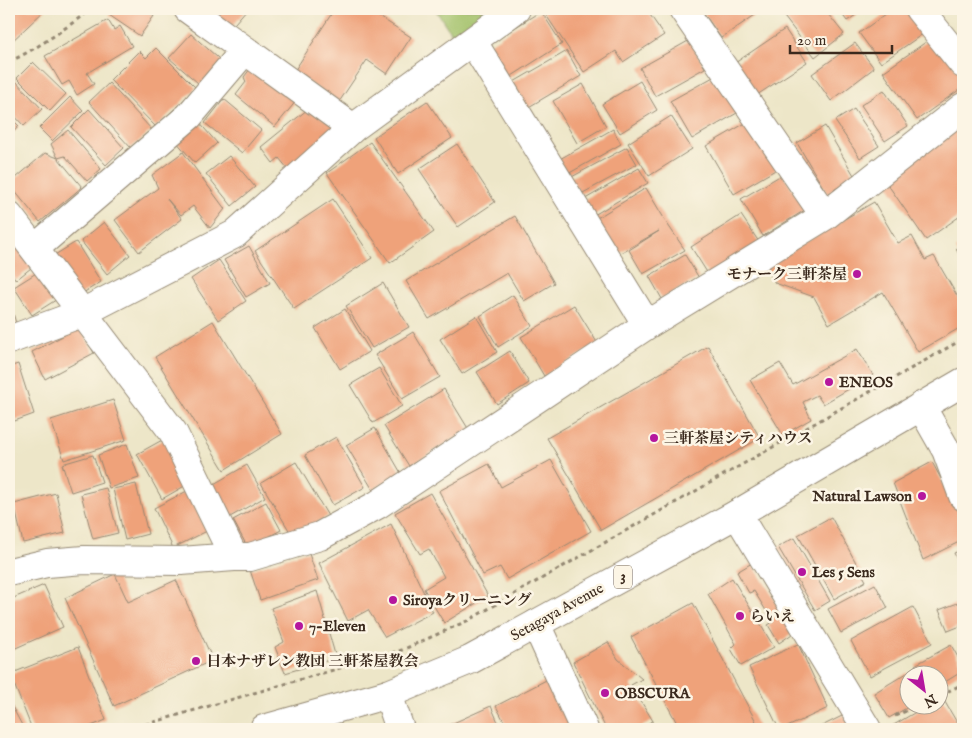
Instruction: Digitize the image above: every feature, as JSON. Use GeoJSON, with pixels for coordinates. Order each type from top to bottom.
{"type":"FeatureCollection","features":[{"type":"Feature","properties":{"kind":"street"},"geometry":{"type":"LineString","coordinates":[[188,9],[354,128]]}},
{"type":"Feature","properties":{"kind":"street"},"geometry":{"type":"LineString","coordinates":[[9,340],[82,313],[235,234],[354,128],[516,9]]}},
{"type":"Feature","properties":{"kind":"street"},"geometry":{"type":"LineString","coordinates":[[683,9],[826,216]]}},
{"type":"Feature","properties":{"kind":"street"},"geometry":{"type":"LineString","coordinates":[[919,9],[963,64]]}},
{"type":"Feature","properties":{"kind":"street"},"geometry":{"type":"LineString","coordinates":[[473,42],[647,325]]}},
{"type":"Feature","properties":{"kind":"street"},"geometry":{"type":"LineString","coordinates":[[34,249],[189,116],[245,50]]}},
{"type":"Feature","properties":{"kind":"street"},"geometry":{"type":"LineString","coordinates":[[9,572],[47,563],[84,560],[180,561],[250,557],[320,536],[377,505],[647,325],[826,216],[963,107]]}},
{"type":"Feature","properties":{"kind":"street"},"geometry":{"type":"LineString","coordinates":[[9,216],[173,432],[234,557]]}},
{"type":"Feature","properties":{"kind":"street","name":"Setagaya Avenue"},"geometry":{"type":"LineString","coordinates":[[264,729],[388,694],[470,660],[737,514],[963,382]]}},
{"type":"Feature","properties":{"kind":"street"},"geometry":{"type":"LineString","coordinates":[[921,406],[946,450],[963,496]]}},
{"type":"Feature","properties":{"kind":"street"},"geometry":{"type":"LineString","coordinates":[[737,514],[867,729]]}},
{"type":"Feature","properties":{"kind":"street"},"geometry":{"type":"LineString","coordinates":[[536,624],[584,729]]}},
{"type":"Feature","properties":{"kind":"street"},"geometry":{"type":"LineString","coordinates":[[388,694],[400,729]]}},
{"type":"Feature","properties":{"kind":"path"},"geometry":{"type":"LineString","coordinates":[[9,62],[51,38],[91,9]]}},
{"type":"Feature","properties":{"kind":"path"},"geometry":{"type":"LineString","coordinates":[[130,729],[402,650],[467,621],[963,339]]}},
{"type":"Feature","properties":{"kind":"path"},"geometry":{"type":"LineString","coordinates":[[950,690],[963,684]]}},
{"type":"Feature","properties":{"kind":"green space"},"geometry":{"type":"Polygon","coordinates":[[[435,9],[497,9],[455,39],[435,9]]]}},
{"type":"Feature","properties":{"kind":"building"},"geometry":{"type":"Polygon","coordinates":[[[9,9],[46,9],[9,44],[9,9]]]}},
{"type":"Feature","properties":{"kind":"building"},"geometry":{"type":"Polygon","coordinates":[[[114,9],[144,9],[154,16],[140,36],[109,15],[114,9]]]}},
{"type":"Feature","properties":{"kind":"building"},"geometry":{"type":"Polygon","coordinates":[[[205,9],[247,9],[229,30],[205,9]]]}},
{"type":"Feature","properties":{"kind":"building"},"geometry":{"type":"Polygon","coordinates":[[[340,9],[367,9],[411,37],[387,74],[367,60],[339,102],[293,73],[332,13],[340,9]]]}},
{"type":"Feature","properties":{"kind":"building"},"geometry":{"type":"Polygon","coordinates":[[[542,9],[646,9],[664,35],[623,62],[616,51],[584,72],[542,9]]]}},
{"type":"Feature","properties":{"kind":"building"},"geometry":{"type":"Polygon","coordinates":[[[701,9],[764,9],[721,38],[701,9]]]}},
{"type":"Feature","properties":{"kind":"building"},"geometry":{"type":"Polygon","coordinates":[[[778,9],[824,9],[844,34],[815,57],[778,9]]]}},
{"type":"Feature","properties":{"kind":"building"},"geometry":{"type":"Polygon","coordinates":[[[838,9],[865,9],[847,21],[838,9]]]}},
{"type":"Feature","properties":{"kind":"building"},"geometry":{"type":"Polygon","coordinates":[[[893,9],[911,9],[927,31],[881,63],[859,33],[893,9]]]}},
{"type":"Feature","properties":{"kind":"building"},"geometry":{"type":"Polygon","coordinates":[[[541,11],[562,44],[504,81],[483,48],[541,11]]]}},
{"type":"Feature","properties":{"kind":"building"},"geometry":{"type":"Polygon","coordinates":[[[108,20],[114,30],[120,26],[132,46],[87,73],[94,84],[77,95],[69,81],[62,85],[45,56],[108,20]]]}},
{"type":"Feature","properties":{"kind":"building"},"geometry":{"type":"Polygon","coordinates":[[[785,29],[807,62],[757,95],[735,63],[785,29]]]}},
{"type":"Feature","properties":{"kind":"building"},"geometry":{"type":"Polygon","coordinates":[[[191,34],[226,65],[205,89],[169,58],[191,34]]]}},
{"type":"Feature","properties":{"kind":"building"},"geometry":{"type":"Polygon","coordinates":[[[933,37],[963,78],[963,87],[917,120],[883,72],[933,37]]]}},
{"type":"Feature","properties":{"kind":"building"},"geometry":{"type":"Polygon","coordinates":[[[690,40],[705,68],[655,96],[640,68],[690,40]]]}},
{"type":"Feature","properties":{"kind":"building"},"geometry":{"type":"Polygon","coordinates":[[[855,43],[874,68],[831,101],[812,74],[855,43]]]}},
{"type":"Feature","properties":{"kind":"building"},"geometry":{"type":"Polygon","coordinates":[[[156,48],[196,88],[156,127],[110,80],[139,51],[146,58],[156,48]]]}},
{"type":"Feature","properties":{"kind":"building"},"geometry":{"type":"Polygon","coordinates":[[[567,51],[581,76],[527,108],[512,83],[567,51]]]}},
{"type":"Feature","properties":{"kind":"building"},"geometry":{"type":"Polygon","coordinates":[[[33,62],[66,94],[50,111],[17,78],[33,62]]]}},
{"type":"Feature","properties":{"kind":"building"},"geometry":{"type":"Polygon","coordinates":[[[254,64],[297,100],[275,127],[236,95],[246,82],[244,77],[254,64]]]}},
{"type":"Feature","properties":{"kind":"building"},"geometry":{"type":"Polygon","coordinates":[[[715,76],[737,113],[692,139],[670,101],[715,76]]]}},
{"type":"Feature","properties":{"kind":"building"},"geometry":{"type":"Polygon","coordinates":[[[14,79],[42,109],[24,126],[9,110],[9,83],[14,79]]]}},
{"type":"Feature","properties":{"kind":"building"},"geometry":{"type":"Polygon","coordinates":[[[640,81],[657,110],[620,133],[602,104],[640,81]]]}},
{"type":"Feature","properties":{"kind":"building"},"geometry":{"type":"Polygon","coordinates":[[[109,83],[152,130],[131,148],[89,102],[109,83]]]}},
{"type":"Feature","properties":{"kind":"building"},"geometry":{"type":"Polygon","coordinates":[[[583,84],[606,126],[577,143],[553,101],[583,84]]]}},
{"type":"Feature","properties":{"kind":"building"},"geometry":{"type":"Polygon","coordinates":[[[884,90],[908,126],[885,141],[861,105],[884,90]]]}},
{"type":"Feature","properties":{"kind":"building"},"geometry":{"type":"Polygon","coordinates":[[[70,97],[83,111],[52,141],[39,128],[70,97]]]}},
{"type":"Feature","properties":{"kind":"building"},"geometry":{"type":"Polygon","coordinates":[[[224,99],[261,130],[242,153],[205,123],[224,99]]]}},
{"type":"Feature","properties":{"kind":"building"},"geometry":{"type":"Polygon","coordinates":[[[427,101],[452,138],[398,174],[374,137],[427,101]]]}},
{"type":"Feature","properties":{"kind":"building"},"geometry":{"type":"Polygon","coordinates":[[[89,109],[124,148],[106,165],[71,127],[89,109]]]}},
{"type":"Feature","properties":{"kind":"building"},"geometry":{"type":"Polygon","coordinates":[[[308,109],[339,128],[288,169],[279,158],[273,163],[261,147],[308,109]]]}},
{"type":"Feature","properties":{"kind":"building"},"geometry":{"type":"Polygon","coordinates":[[[854,109],[879,146],[860,158],[835,121],[854,109]]]}},
{"type":"Feature","properties":{"kind":"building"},"geometry":{"type":"Polygon","coordinates":[[[9,116],[19,126],[9,137],[9,116]]]}},
{"type":"Feature","properties":{"kind":"building"},"geometry":{"type":"Polygon","coordinates":[[[671,116],[692,149],[649,176],[628,143],[671,116]]]}},
{"type":"Feature","properties":{"kind":"building"},"geometry":{"type":"Polygon","coordinates":[[[198,121],[217,143],[195,163],[175,140],[198,121]]]}},
{"type":"Feature","properties":{"kind":"building"},"geometry":{"type":"Polygon","coordinates":[[[749,121],[777,169],[734,194],[706,146],[749,121]]]}},
{"type":"Feature","properties":{"kind":"building"},"geometry":{"type":"Polygon","coordinates":[[[963,124],[963,214],[926,240],[884,179],[963,124]]]}},
{"type":"Feature","properties":{"kind":"building"},"geometry":{"type":"Polygon","coordinates":[[[825,126],[855,177],[827,194],[797,143],[825,126]]]}},
{"type":"Feature","properties":{"kind":"building"},"geometry":{"type":"Polygon","coordinates":[[[613,129],[621,144],[566,175],[558,160],[613,129]]]}},
{"type":"Feature","properties":{"kind":"building"},"geometry":{"type":"Polygon","coordinates":[[[68,130],[101,169],[87,181],[65,156],[58,158],[51,144],[68,130]]]}},
{"type":"Feature","properties":{"kind":"building"},"geometry":{"type":"Polygon","coordinates":[[[370,142],[434,232],[390,263],[327,173],[370,142]]]}},
{"type":"Feature","properties":{"kind":"building"},"geometry":{"type":"Polygon","coordinates":[[[457,144],[495,202],[458,227],[419,169],[457,144]]]}},
{"type":"Feature","properties":{"kind":"building"},"geometry":{"type":"Polygon","coordinates":[[[627,147],[637,164],[581,194],[568,179],[627,147]]]}},
{"type":"Feature","properties":{"kind":"building"},"geometry":{"type":"Polygon","coordinates":[[[183,152],[225,209],[210,228],[193,206],[181,215],[167,199],[182,219],[139,252],[115,220],[158,188],[152,175],[183,152]]]}},
{"type":"Feature","properties":{"kind":"building"},"geometry":{"type":"Polygon","coordinates":[[[45,153],[58,158],[82,187],[40,222],[9,184],[45,153]]]}},
{"type":"Feature","properties":{"kind":"building"},"geometry":{"type":"Polygon","coordinates":[[[229,156],[255,187],[232,206],[206,174],[229,156]]]}},
{"type":"Feature","properties":{"kind":"building"},"geometry":{"type":"Polygon","coordinates":[[[639,168],[648,183],[589,218],[580,202],[639,168]]]}},
{"type":"Feature","properties":{"kind":"building"},"geometry":{"type":"Polygon","coordinates":[[[783,174],[805,210],[763,236],[741,199],[783,174]]]}},
{"type":"Feature","properties":{"kind":"building"},"geometry":{"type":"Polygon","coordinates":[[[646,188],[685,250],[643,274],[629,250],[659,231],[613,257],[592,221],[646,188]]]}},
{"type":"Feature","properties":{"kind":"building"},"geometry":{"type":"Polygon","coordinates":[[[333,199],[372,258],[294,309],[255,251],[333,199]]]}},
{"type":"Feature","properties":{"kind":"building","name":"モナーク三軒茶屋"},"geometry":{"type":"Polygon","coordinates":[[[874,202],[898,243],[912,236],[925,260],[934,256],[963,306],[963,326],[918,352],[883,292],[829,324],[814,297],[775,283],[765,265],[874,202]]]}},
{"type":"Feature","properties":{"kind":"building"},"geometry":{"type":"Polygon","coordinates":[[[741,215],[761,245],[710,277],[691,247],[741,215]]]}},
{"type":"Feature","properties":{"kind":"building"},"geometry":{"type":"Polygon","coordinates":[[[515,216],[554,283],[524,301],[507,273],[429,319],[406,281],[515,216]]]}},
{"type":"Feature","properties":{"kind":"building"},"geometry":{"type":"Polygon","coordinates":[[[104,222],[130,255],[107,274],[81,241],[104,222]]]}},
{"type":"Feature","properties":{"kind":"building"},"geometry":{"type":"Polygon","coordinates":[[[9,233],[36,264],[16,280],[9,270],[9,233]]]}},
{"type":"Feature","properties":{"kind":"building"},"geometry":{"type":"Polygon","coordinates":[[[76,242],[101,282],[78,296],[53,256],[76,242]]]}},
{"type":"Feature","properties":{"kind":"building"},"geometry":{"type":"Polygon","coordinates":[[[963,244],[963,261],[956,249],[963,244]]]}},
{"type":"Feature","properties":{"kind":"building"},"geometry":{"type":"Polygon","coordinates":[[[249,246],[270,283],[246,297],[224,260],[249,246]]]}},
{"type":"Feature","properties":{"kind":"building"},"geometry":{"type":"Polygon","coordinates":[[[685,255],[699,278],[662,299],[649,276],[685,255]]]}},
{"type":"Feature","properties":{"kind":"building"},"geometry":{"type":"Polygon","coordinates":[[[219,260],[246,301],[218,320],[191,279],[219,260]]]}},
{"type":"Feature","properties":{"kind":"building"},"geometry":{"type":"Polygon","coordinates":[[[41,270],[59,298],[32,315],[14,287],[41,270]]]}},
{"type":"Feature","properties":{"kind":"building"},"geometry":{"type":"Polygon","coordinates":[[[383,283],[409,327],[372,348],[346,306],[383,283]]]}},
{"type":"Feature","properties":{"kind":"building"},"geometry":{"type":"Polygon","coordinates":[[[513,295],[532,326],[498,347],[480,316],[513,295]]]}},
{"type":"Feature","properties":{"kind":"building"},"geometry":{"type":"Polygon","coordinates":[[[9,300],[16,323],[9,325],[9,300]]]}},
{"type":"Feature","properties":{"kind":"building"},"geometry":{"type":"Polygon","coordinates":[[[574,305],[598,344],[544,376],[521,337],[574,305]]]}},
{"type":"Feature","properties":{"kind":"building"},"geometry":{"type":"Polygon","coordinates":[[[345,309],[370,351],[340,369],[315,328],[345,309]]]}},
{"type":"Feature","properties":{"kind":"building"},"geometry":{"type":"Polygon","coordinates":[[[476,316],[497,352],[462,374],[440,339],[476,316]]]}},
{"type":"Feature","properties":{"kind":"building"},"geometry":{"type":"Polygon","coordinates":[[[213,321],[282,434],[224,470],[155,357],[213,321]]]}},
{"type":"Feature","properties":{"kind":"building"},"geometry":{"type":"Polygon","coordinates":[[[80,327],[94,353],[45,379],[32,352],[80,327]]]}},
{"type":"Feature","properties":{"kind":"building"},"geometry":{"type":"Polygon","coordinates":[[[413,332],[440,377],[402,399],[375,355],[413,332]]]}},
{"type":"Feature","properties":{"kind":"building","name":"三軒茶屋シティハウス"},"geometry":{"type":"Polygon","coordinates":[[[708,346],[760,438],[601,530],[547,438],[708,346]]]}},
{"type":"Feature","properties":{"kind":"building"},"geometry":{"type":"Polygon","coordinates":[[[857,349],[873,375],[823,404],[817,395],[803,402],[811,419],[783,435],[750,380],[780,363],[793,385],[857,349]]]}},
{"type":"Feature","properties":{"kind":"building"},"geometry":{"type":"Polygon","coordinates":[[[510,351],[529,383],[497,404],[477,372],[510,351]]]}},
{"type":"Feature","properties":{"kind":"building"},"geometry":{"type":"Polygon","coordinates":[[[18,364],[34,414],[9,423],[9,367],[18,364]]]}},
{"type":"Feature","properties":{"kind":"building"},"geometry":{"type":"Polygon","coordinates":[[[379,368],[402,406],[373,423],[350,385],[379,368]]]}},
{"type":"Feature","properties":{"kind":"building"},"geometry":{"type":"Polygon","coordinates":[[[444,389],[469,430],[409,466],[384,426],[444,389]]]}},
{"type":"Feature","properties":{"kind":"building"},"geometry":{"type":"Polygon","coordinates":[[[113,400],[126,440],[64,460],[51,420],[113,400]]]}},
{"type":"Feature","properties":{"kind":"building"},"geometry":{"type":"Polygon","coordinates":[[[375,428],[401,473],[373,490],[346,445],[375,428]]]}},
{"type":"Feature","properties":{"kind":"building"},"geometry":{"type":"Polygon","coordinates":[[[336,437],[365,487],[333,505],[305,455],[336,437]]]}},
{"type":"Feature","properties":{"kind":"building"},"geometry":{"type":"Polygon","coordinates":[[[164,439],[188,484],[162,499],[137,454],[164,439]]]}},
{"type":"Feature","properties":{"kind":"building"},"geometry":{"type":"Polygon","coordinates":[[[963,440],[963,459],[955,445],[963,440]]]}},
{"type":"Feature","properties":{"kind":"building"},"geometry":{"type":"Polygon","coordinates":[[[127,444],[139,478],[109,488],[98,455],[127,444]]]}},
{"type":"Feature","properties":{"kind":"building"},"geometry":{"type":"Polygon","coordinates":[[[93,455],[102,482],[71,492],[62,464],[93,455]]]}},
{"type":"Feature","properties":{"kind":"building"},"geometry":{"type":"Polygon","coordinates":[[[551,460],[591,531],[507,579],[500,567],[483,575],[439,491],[489,464],[501,487],[551,460]]]}},
{"type":"Feature","properties":{"kind":"building"},"geometry":{"type":"Polygon","coordinates":[[[296,462],[328,516],[293,537],[261,483],[296,462]]]}},
{"type":"Feature","properties":{"kind":"building"},"geometry":{"type":"Polygon","coordinates":[[[932,462],[963,520],[963,540],[923,560],[893,483],[932,462]]]}},
{"type":"Feature","properties":{"kind":"building"},"geometry":{"type":"Polygon","coordinates":[[[247,465],[265,497],[230,517],[212,485],[247,465]]]}},
{"type":"Feature","properties":{"kind":"building"},"geometry":{"type":"Polygon","coordinates":[[[136,484],[148,534],[125,540],[113,489],[136,484]]]}},
{"type":"Feature","properties":{"kind":"building"},"geometry":{"type":"Polygon","coordinates":[[[106,488],[118,533],[93,539],[81,494],[106,488]]]}},
{"type":"Feature","properties":{"kind":"building"},"geometry":{"type":"Polygon","coordinates":[[[187,491],[207,531],[173,548],[154,508],[187,491]]]}},
{"type":"Feature","properties":{"kind":"building"},"geometry":{"type":"Polygon","coordinates":[[[56,493],[65,533],[23,543],[14,504],[56,493]]]}},
{"type":"Feature","properties":{"kind":"building"},"geometry":{"type":"Polygon","coordinates":[[[430,493],[488,596],[444,623],[424,589],[444,577],[429,549],[420,554],[395,513],[430,493]]]}},
{"type":"Feature","properties":{"kind":"building"},"geometry":{"type":"Polygon","coordinates":[[[266,502],[281,530],[248,548],[233,520],[266,502]]]}},
{"type":"Feature","properties":{"kind":"building"},"geometry":{"type":"Polygon","coordinates":[[[831,517],[866,581],[834,599],[798,535],[831,517]]]}},
{"type":"Feature","properties":{"kind":"building"},"geometry":{"type":"Polygon","coordinates":[[[391,524],[433,612],[385,637],[368,610],[348,621],[319,563],[391,524]]]}},
{"type":"Feature","properties":{"kind":"building"},"geometry":{"type":"Polygon","coordinates":[[[794,538],[830,601],[815,610],[778,547],[794,538]]]}},
{"type":"Feature","properties":{"kind":"building"},"geometry":{"type":"Polygon","coordinates":[[[963,549],[963,572],[954,553],[963,549]]]}},
{"type":"Feature","properties":{"kind":"building"},"geometry":{"type":"Polygon","coordinates":[[[308,551],[318,580],[260,600],[250,570],[308,551]]]}},
{"type":"Feature","properties":{"kind":"building"},"geometry":{"type":"Polygon","coordinates":[[[752,563],[795,632],[779,643],[768,625],[773,622],[754,591],[749,593],[737,572],[752,563]]]}},
{"type":"Feature","properties":{"kind":"building"},"geometry":{"type":"Polygon","coordinates":[[[115,574],[128,602],[176,580],[213,660],[114,706],[65,598],[115,574]]]}},
{"type":"Feature","properties":{"kind":"building"},"geometry":{"type":"Polygon","coordinates":[[[732,578],[774,647],[741,666],[731,649],[736,644],[708,594],[732,578]]]}},
{"type":"Feature","properties":{"kind":"building"},"geometry":{"type":"Polygon","coordinates":[[[875,584],[888,608],[841,633],[828,609],[875,584]]]}},
{"type":"Feature","properties":{"kind":"building"},"geometry":{"type":"Polygon","coordinates":[[[44,585],[63,627],[9,651],[9,600],[44,585]]]}},
{"type":"Feature","properties":{"kind":"building"},"geometry":{"type":"Polygon","coordinates":[[[317,591],[336,658],[285,673],[275,647],[284,642],[271,608],[317,591]]]}},
{"type":"Feature","properties":{"kind":"building"},"geometry":{"type":"Polygon","coordinates":[[[963,601],[963,625],[948,631],[939,610],[963,601]]]}},
{"type":"Feature","properties":{"kind":"building"},"geometry":{"type":"Polygon","coordinates":[[[693,603],[760,729],[680,729],[631,637],[693,603]]]}},
{"type":"Feature","properties":{"kind":"building"},"geometry":{"type":"Polygon","coordinates":[[[913,607],[932,643],[870,676],[851,641],[913,607]]]}},
{"type":"Feature","properties":{"kind":"building"},"geometry":{"type":"Polygon","coordinates":[[[608,642],[618,659],[642,679],[631,685],[653,721],[637,729],[606,729],[573,662],[608,642]]]}},
{"type":"Feature","properties":{"kind":"building"},"geometry":{"type":"Polygon","coordinates":[[[798,644],[828,708],[783,729],[779,729],[749,667],[798,644]]]}},
{"type":"Feature","properties":{"kind":"building"},"geometry":{"type":"Polygon","coordinates":[[[951,645],[963,666],[963,671],[950,679],[950,666],[915,665],[951,645]]]}},
{"type":"Feature","properties":{"kind":"building"},"geometry":{"type":"Polygon","coordinates":[[[78,647],[106,720],[84,729],[32,729],[10,674],[78,647]]]}},
{"type":"Feature","properties":{"kind":"building"},"geometry":{"type":"Polygon","coordinates":[[[552,677],[580,729],[508,729],[496,706],[552,677]]]}},
{"type":"Feature","properties":{"kind":"building"},"geometry":{"type":"Polygon","coordinates":[[[900,677],[900,712],[889,718],[874,693],[900,677]]]}},
{"type":"Feature","properties":{"kind":"building"},"geometry":{"type":"Polygon","coordinates":[[[9,701],[24,729],[9,729],[9,701]]]}},
{"type":"Feature","properties":{"kind":"building"},"geometry":{"type":"Polygon","coordinates":[[[491,706],[501,729],[440,729],[491,706]]]}},
{"type":"Feature","properties":{"kind":"building"},"geometry":{"type":"Polygon","coordinates":[[[950,711],[959,726],[954,729],[894,729],[892,726],[909,716],[950,716],[950,711]]]}},
{"type":"Feature","properties":{"kind":"building"},"geometry":{"type":"Polygon","coordinates":[[[844,715],[852,729],[816,729],[844,715]]]}},
{"type":"Feature","properties":{"kind":"place","name":"モナーク三軒茶屋"},"geometry":{"type":"Point","coordinates":[857,274]}},
{"type":"Feature","properties":{"kind":"place","name":"ENEOS"},"geometry":{"type":"Point","coordinates":[829,382]}},
{"type":"Feature","properties":{"kind":"place","name":"三軒茶屋シティハウス"},"geometry":{"type":"Point","coordinates":[654,438]}},
{"type":"Feature","properties":{"kind":"place","name":"Natural Lawson"},"geometry":{"type":"Point","coordinates":[922,496]}},
{"type":"Feature","properties":{"kind":"place","name":"Les 5 Sens"},"geometry":{"type":"Point","coordinates":[802,572]}},
{"type":"Feature","properties":{"kind":"place","name":"Siroyaクリーニング"},"geometry":{"type":"Point","coordinates":[393,600]}},
{"type":"Feature","properties":{"kind":"place","name":"らいえ"},"geometry":{"type":"Point","coordinates":[740,616]}},
{"type":"Feature","properties":{"kind":"place","name":"7-Eleven"},"geometry":{"type":"Point","coordinates":[299,626]}},
{"type":"Feature","properties":{"kind":"place","name":"日本ナザレン教団 三軒茶屋教会"},"geometry":{"type":"Point","coordinates":[196,661]}},
{"type":"Feature","properties":{"kind":"place","name":"OBSCURA"},"geometry":{"type":"Point","coordinates":[605,693]}}]}
